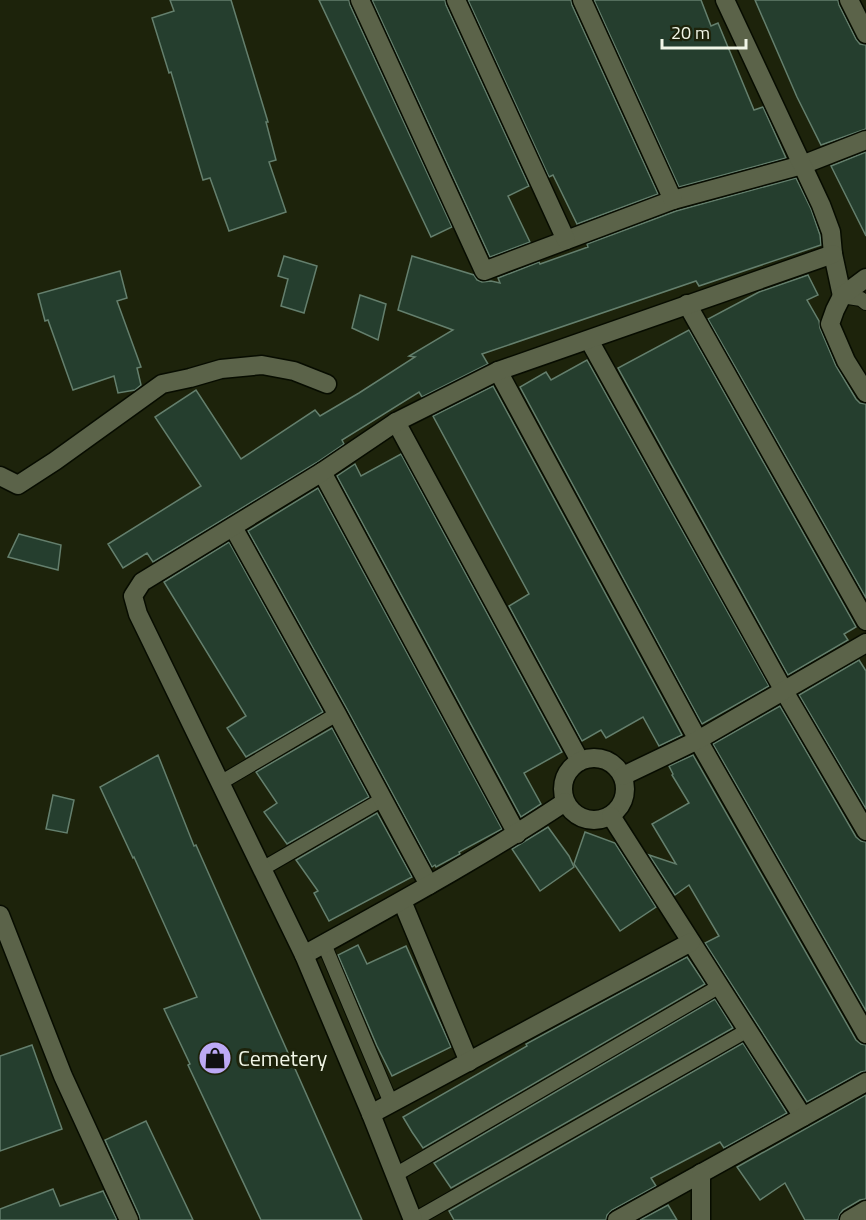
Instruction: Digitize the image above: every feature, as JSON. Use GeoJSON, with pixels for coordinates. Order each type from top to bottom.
{"type":"FeatureCollection","features":[{"type":"Feature","properties":{"kind":"street"},"geometry":{"type":"LineString","coordinates":[[360,0],[484,271],[673,200],[802,165],[866,140]]}},
{"type":"Feature","properties":{"kind":"street"},"geometry":{"type":"LineString","coordinates":[[456,0],[566,240]]}},
{"type":"Feature","properties":{"kind":"street"},"geometry":{"type":"LineString","coordinates":[[582,0],[673,200]]}},
{"type":"Feature","properties":{"kind":"street"},"geometry":{"type":"LineString","coordinates":[[725,0],[821,205],[831,231],[833,255],[842,296]]}},
{"type":"Feature","properties":{"kind":"street"},"geometry":{"type":"LineString","coordinates":[[849,0],[866,34]]}},
{"type":"Feature","properties":{"kind":"street"},"geometry":{"type":"LineString","coordinates":[[414,1220],[304,955],[138,614],[133,596],[142,582],[322,472],[396,422],[498,371],[833,255]]}},
{"type":"Feature","properties":{"kind":"street"},"geometry":{"type":"LineString","coordinates":[[866,278],[842,296],[830,324],[846,361],[866,393]]}},
{"type":"Feature","properties":{"kind":"street"},"geometry":{"type":"LineString","coordinates":[[687,304],[866,621]]}},
{"type":"Feature","properties":{"kind":"street"},"geometry":{"type":"LineString","coordinates":[[589,340],[784,691],[866,831]]}},
{"type":"Feature","properties":{"kind":"street"},"geometry":{"type":"LineString","coordinates":[[0,476],[18,485],[162,384],[221,369],[262,365],[294,371],[327,384]]}},
{"type":"Feature","properties":{"kind":"street"},"geometry":{"type":"LineString","coordinates":[[498,371],[698,740],[866,1034]]}},
{"type":"Feature","properties":{"kind":"street"},"geometry":{"type":"LineString","coordinates":[[396,422],[580,760]]}},
{"type":"Feature","properties":{"kind":"street"},"geometry":{"type":"LineString","coordinates":[[322,472],[518,834]]}},
{"type":"Feature","properties":{"kind":"street"},"geometry":{"type":"LineString","coordinates":[[233,527],[429,885]]}},
{"type":"Feature","properties":{"kind":"street"},"geometry":{"type":"LineString","coordinates":[[623,776],[698,740],[866,643]]}},
{"type":"Feature","properties":{"kind":"street"},"geometry":{"type":"LineString","coordinates":[[593,757],[605,759],[616,766],[623,776],[626,787],[625,798],[620,808],[611,816],[599,821],[585,820],[573,813],[565,802],[564,778],[580,760],[593,757]]}},
{"type":"Feature","properties":{"kind":"street"},"geometry":{"type":"LineString","coordinates":[[304,955],[518,834],[565,802]]}},
{"type":"Feature","properties":{"kind":"street"},"geometry":{"type":"LineString","coordinates":[[611,816],[803,1117]]}},
{"type":"Feature","properties":{"kind":"street"},"geometry":{"type":"LineString","coordinates":[[402,901],[469,1062]]}},
{"type":"Feature","properties":{"kind":"street"},"geometry":{"type":"LineString","coordinates":[[0,915],[63,1077],[129,1220]]}},
{"type":"Feature","properties":{"kind":"street"},"geometry":{"type":"LineString","coordinates":[[371,1114],[691,942]]}},
{"type":"Feature","properties":{"kind":"street"},"geometry":{"type":"LineString","coordinates":[[617,1220],[866,1082]]}},
{"type":"Feature","properties":{"kind":"street"},"geometry":{"type":"LineString","coordinates":[[701,1173],[701,1220]]}},
{"type":"Feature","properties":{"kind":"street"},"geometry":{"type":"LineString","coordinates":[[849,1220],[866,1210]]}},
{"type":"Feature","properties":{"kind":"lane"},"geometry":{"type":"LineString","coordinates":[[842,296],[861,299],[866,303]]}},
{"type":"Feature","properties":{"kind":"lane"},"geometry":{"type":"LineString","coordinates":[[220,783],[337,714]]}},
{"type":"Feature","properties":{"kind":"lane"},"geometry":{"type":"LineString","coordinates":[[262,870],[382,799]]}},
{"type":"Feature","properties":{"kind":"lane"},"geometry":{"type":"LineString","coordinates":[[324,944],[392,1103]]}},
{"type":"Feature","properties":{"kind":"lane"},"geometry":{"type":"LineString","coordinates":[[395,1175],[720,986]]}},
{"type":"Feature","properties":{"kind":"lane"},"geometry":{"type":"LineString","coordinates":[[414,1220],[748,1030]]}},
{"type":"Feature","properties":{"kind":"building"},"geometry":{"type":"Polygon","coordinates":[[[170,0],[231,0],[268,122],[266,122],[276,160],[269,162],[286,212],[229,231],[210,178],[203,180],[171,72],[169,73],[152,18],[174,11],[170,0]]]}},
{"type":"Feature","properties":{"kind":"building"},"geometry":{"type":"Polygon","coordinates":[[[319,0],[349,0],[452,227],[431,237],[319,0]]]}},
{"type":"Feature","properties":{"kind":"building"},"geometry":{"type":"Polygon","coordinates":[[[372,0],[445,0],[529,186],[508,196],[530,242],[490,257],[372,0]]]}},
{"type":"Feature","properties":{"kind":"building"},"geometry":{"type":"Polygon","coordinates":[[[468,0],[571,0],[658,194],[577,224],[553,175],[549,177],[468,0]]]}},
{"type":"Feature","properties":{"kind":"building"},"geometry":{"type":"Polygon","coordinates":[[[594,0],[701,0],[711,26],[718,23],[754,110],[763,107],[786,158],[679,187],[594,0]]]}},
{"type":"Feature","properties":{"kind":"building"},"geometry":{"type":"Polygon","coordinates":[[[755,0],[838,0],[856,39],[860,44],[866,45],[866,129],[821,145],[797,97],[755,0]]]}},
{"type":"Feature","properties":{"kind":"building"},"geometry":{"type":"Polygon","coordinates":[[[866,152],[866,236],[831,166],[866,152]]]}},
{"type":"Feature","properties":{"kind":"building"},"geometry":{"type":"Polygon","coordinates":[[[796,178],[811,209],[821,245],[699,286],[696,281],[482,354],[488,364],[422,397],[419,392],[342,440],[344,444],[316,463],[153,562],[147,553],[123,568],[108,544],[201,486],[155,417],[196,390],[241,459],[315,410],[320,416],[359,393],[415,357],[409,356],[453,330],[398,310],[412,256],[474,275],[482,282],[500,283],[498,278],[588,247],[587,244],[676,211],[796,178]]]}},
{"type":"Feature","properties":{"kind":"building"},"geometry":{"type":"Polygon","coordinates":[[[284,256],[317,266],[304,313],[281,306],[288,279],[278,276],[284,256]]]}},
{"type":"Feature","properties":{"kind":"building"},"geometry":{"type":"Polygon","coordinates":[[[120,271],[127,298],[117,301],[141,367],[137,368],[141,385],[135,390],[118,393],[114,376],[73,390],[48,320],[45,321],[38,294],[120,271]]]}},
{"type":"Feature","properties":{"kind":"building"},"geometry":{"type":"Polygon","coordinates":[[[808,275],[818,295],[807,300],[819,321],[836,366],[856,399],[866,404],[866,598],[708,319],[759,292],[808,275]]]}},
{"type":"Feature","properties":{"kind":"building"},"geometry":{"type":"Polygon","coordinates":[[[360,295],[386,304],[378,340],[352,328],[360,295]]]}},
{"type":"Feature","properties":{"kind":"building"},"geometry":{"type":"Polygon","coordinates":[[[689,330],[856,627],[844,634],[848,640],[788,675],[618,368],[689,330]]]}},
{"type":"Feature","properties":{"kind":"building"},"geometry":{"type":"Polygon","coordinates":[[[587,360],[769,686],[702,724],[520,387],[546,372],[551,380],[587,360]]]}},
{"type":"Feature","properties":{"kind":"building"},"geometry":{"type":"Polygon","coordinates":[[[493,386],[682,735],[659,746],[643,717],[606,738],[601,730],[582,741],[509,606],[529,594],[433,416],[493,386]]]}},
{"type":"Feature","properties":{"kind":"building"},"geometry":{"type":"Polygon","coordinates":[[[401,454],[562,752],[524,773],[541,804],[521,817],[337,476],[355,464],[361,476],[401,454]]]}},
{"type":"Feature","properties":{"kind":"building"},"geometry":{"type":"Polygon","coordinates":[[[318,488],[502,829],[436,867],[435,865],[432,867],[248,531],[318,488]]]}},
{"type":"Feature","properties":{"kind":"building"},"geometry":{"type":"Polygon","coordinates":[[[19,534],[61,545],[58,570],[8,557],[19,534]]]}},
{"type":"Feature","properties":{"kind":"building"},"geometry":{"type":"Polygon","coordinates":[[[229,542],[323,712],[246,757],[227,728],[246,716],[164,582],[229,542]]]}},
{"type":"Feature","properties":{"kind":"building"},"geometry":{"type":"Polygon","coordinates":[[[859,660],[866,671],[866,809],[799,695],[859,660]]]}},
{"type":"Feature","properties":{"kind":"building"},"geometry":{"type":"Polygon","coordinates":[[[780,706],[856,837],[866,842],[866,1011],[713,744],[780,706]]]}},
{"type":"Feature","properties":{"kind":"building"},"geometry":{"type":"Polygon","coordinates":[[[332,728],[369,797],[287,844],[264,812],[277,803],[256,772],[332,728]]]}},
{"type":"Feature","properties":{"kind":"building"},"geometry":{"type":"Polygon","coordinates":[[[158,755],[194,846],[196,845],[362,1220],[261,1220],[188,1065],[190,1064],[164,1009],[197,997],[100,787],[158,755]]]}},
{"type":"Feature","properties":{"kind":"building"},"geometry":{"type":"Polygon","coordinates":[[[693,755],[856,1040],[866,1045],[866,1071],[807,1102],[705,943],[719,936],[689,885],[675,895],[649,855],[676,864],[652,824],[689,803],[669,766],[693,755]]]}},
{"type":"Feature","properties":{"kind":"building"},"geometry":{"type":"Polygon","coordinates":[[[53,795],[74,800],[67,833],[46,829],[53,795]]]}},
{"type":"Feature","properties":{"kind":"building"},"geometry":{"type":"Polygon","coordinates":[[[377,813],[412,877],[329,921],[314,893],[318,891],[296,860],[377,813]]]}},
{"type":"Feature","properties":{"kind":"building"},"geometry":{"type":"Polygon","coordinates":[[[548,827],[569,856],[574,867],[540,891],[512,849],[548,827]]]}},
{"type":"Feature","properties":{"kind":"building"},"geometry":{"type":"Polygon","coordinates":[[[585,832],[615,843],[656,907],[620,931],[574,864],[585,832]]]}},
{"type":"Feature","properties":{"kind":"building"},"geometry":{"type":"Polygon","coordinates":[[[358,945],[367,964],[406,946],[451,1047],[392,1076],[338,955],[358,945]]]}},
{"type":"Feature","properties":{"kind":"building"},"geometry":{"type":"Polygon","coordinates":[[[687,957],[705,984],[423,1148],[403,1117],[527,1046],[526,1044],[687,957]]]}},
{"type":"Feature","properties":{"kind":"building"},"geometry":{"type":"Polygon","coordinates":[[[715,999],[733,1028],[451,1188],[434,1163],[715,999]]]}},
{"type":"Feature","properties":{"kind":"building"},"geometry":{"type":"Polygon","coordinates":[[[743,1043],[787,1113],[724,1148],[720,1142],[651,1178],[656,1186],[612,1210],[606,1220],[454,1220],[449,1211],[743,1043]]]}},
{"type":"Feature","properties":{"kind":"building"},"geometry":{"type":"Polygon","coordinates":[[[32,1045],[62,1129],[0,1151],[0,1056],[32,1045]]]}},
{"type":"Feature","properties":{"kind":"building"},"geometry":{"type":"Polygon","coordinates":[[[866,1095],[866,1199],[843,1210],[838,1220],[805,1220],[785,1183],[760,1200],[737,1167],[866,1095]]]}},
{"type":"Feature","properties":{"kind":"building"},"geometry":{"type":"Polygon","coordinates":[[[146,1121],[193,1220],[140,1220],[105,1140],[146,1121]]]}},
{"type":"Feature","properties":{"kind":"building"},"geometry":{"type":"Polygon","coordinates":[[[53,1189],[60,1206],[103,1191],[117,1220],[0,1220],[0,1209],[53,1189]]]}},
{"type":"Feature","properties":{"kind":"building"},"geometry":{"type":"Polygon","coordinates":[[[668,1205],[677,1220],[640,1220],[668,1205]]]}},
{"type":"Feature","properties":{"kind":"place","name":"Cemetery"},"geometry":{"type":"Point","coordinates":[215,1058]}}]}
